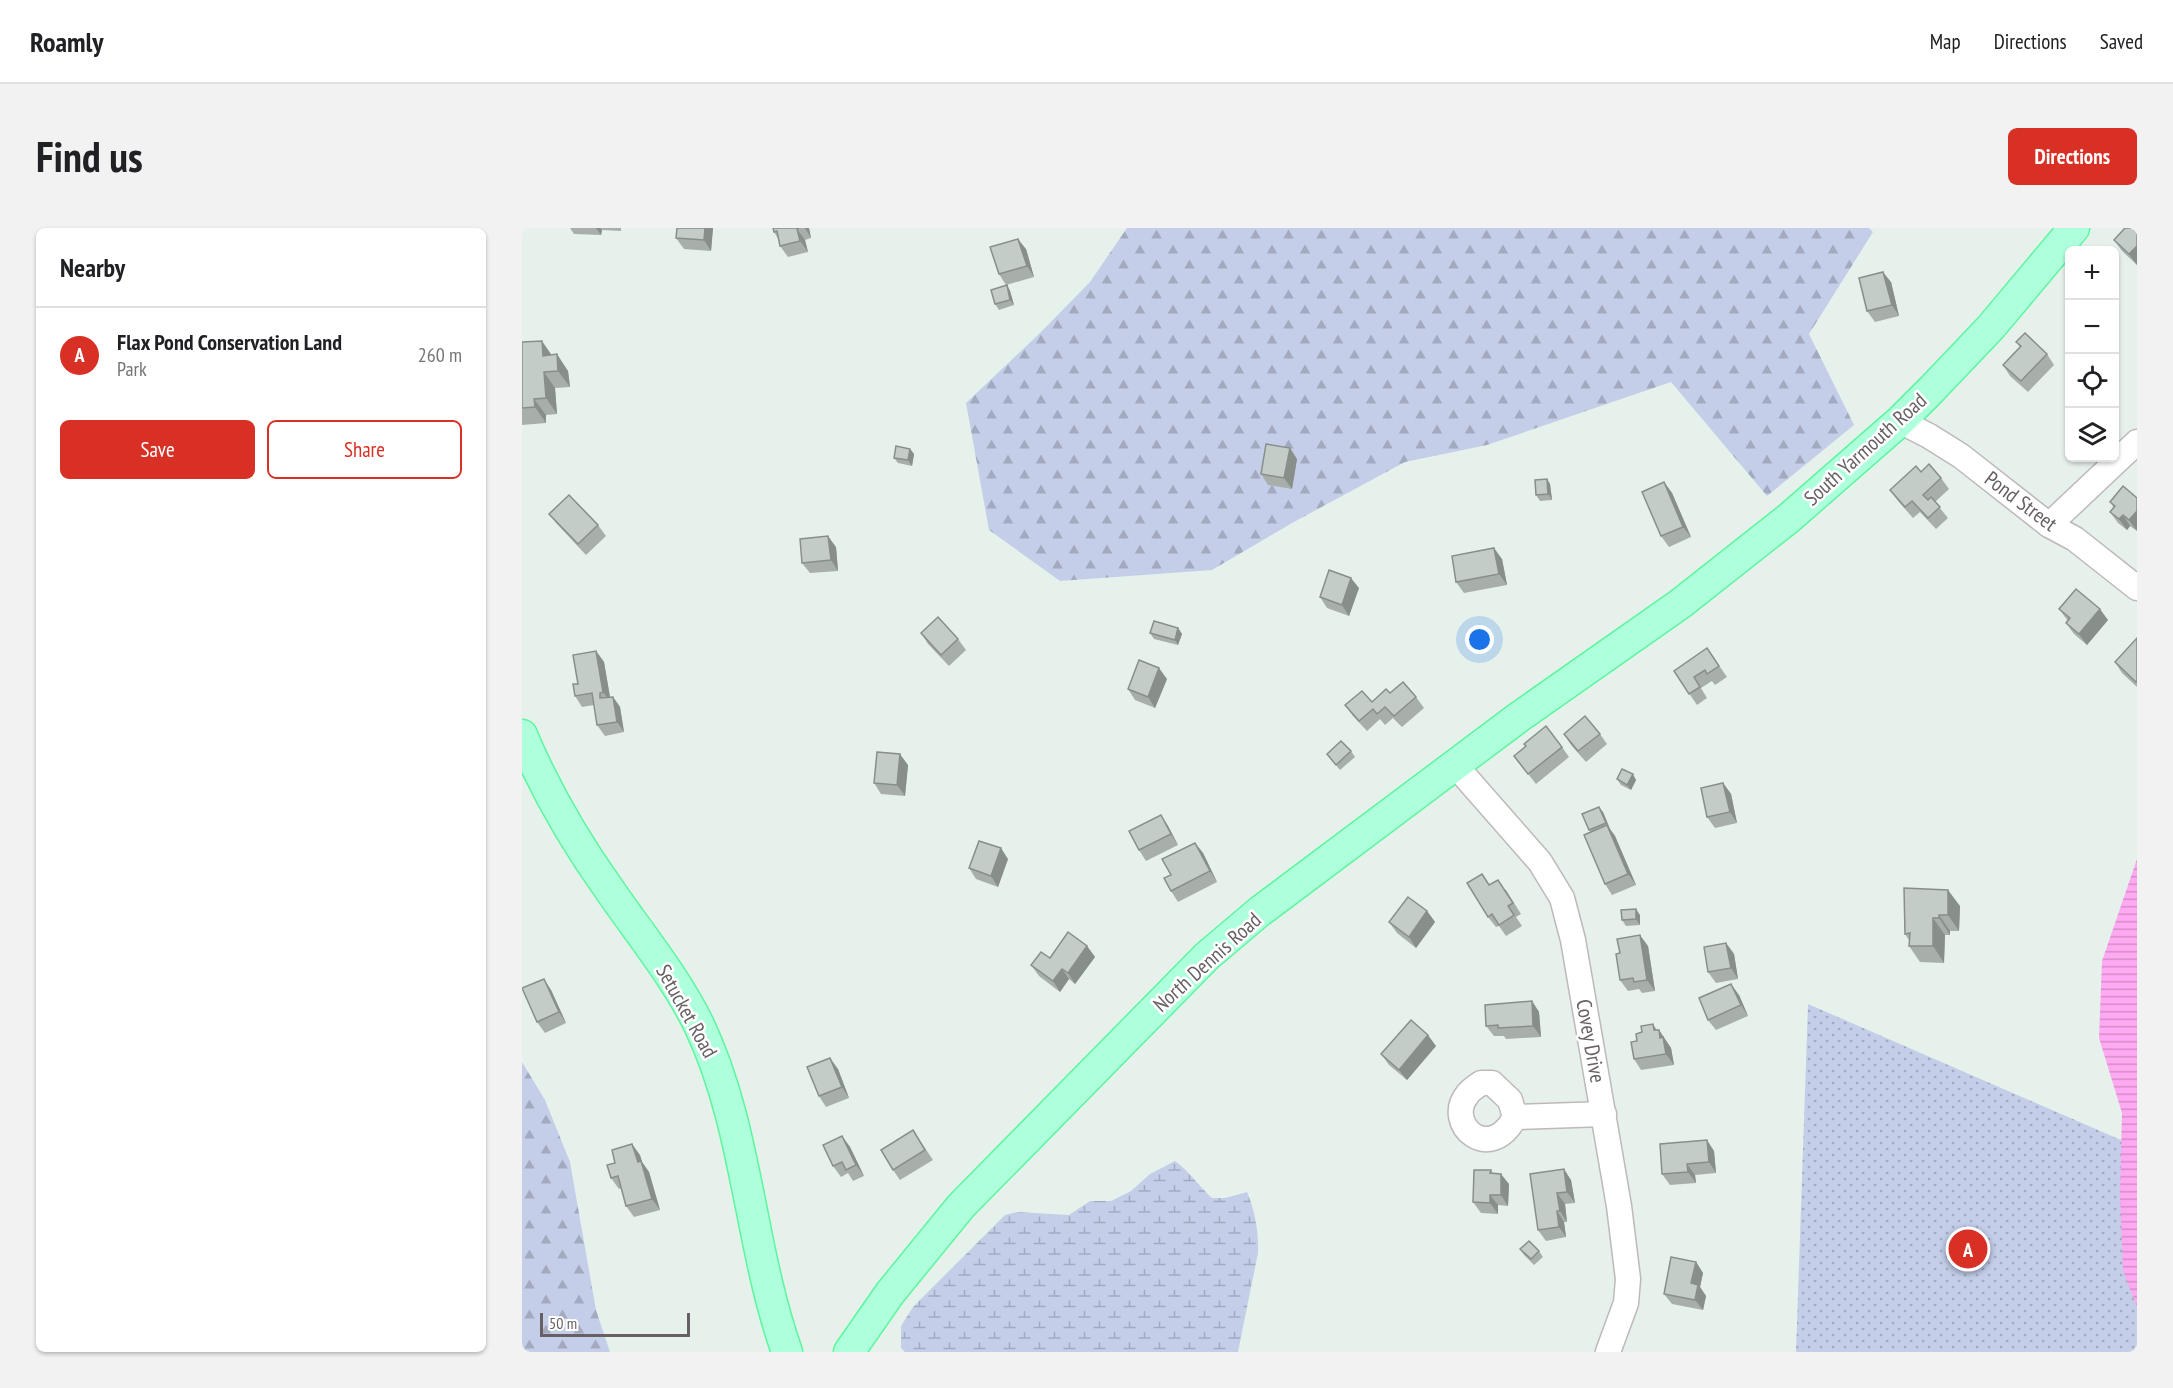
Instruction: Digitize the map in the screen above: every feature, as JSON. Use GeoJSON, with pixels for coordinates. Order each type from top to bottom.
{"type":"FeatureCollection","features":[{"type":"Feature","properties":{"kind":"main road","name":"South Yarmouth Road"},"geometry":{"type":"LineString","coordinates":[[1629,642],[1789,518],[1900,421],[1991,327],[2074,228]]}},
{"type":"Feature","properties":{"kind":"main road","name":"North Dennis Road"},"geometry":{"type":"LineString","coordinates":[[849,1352],[890,1293],[961,1206],[1207,956],[1259,912],[1519,717],[1629,642]]}},
{"type":"Feature","properties":{"kind":"main road","name":"Setucket Road"},"geometry":{"type":"LineString","coordinates":[[522,735],[560,815],[677,987],[698,1022],[716,1064],[744,1167],[772,1306],[787,1352]]}},
{"type":"Feature","properties":{"kind":"street","name":"Pond Street"},"geometry":{"type":"LineString","coordinates":[[1900,421],[1961,456],[2049,525],[2075,539],[2137,588]]}},
{"type":"Feature","properties":{"kind":"street"},"geometry":{"type":"LineString","coordinates":[[2049,525],[2137,442]]}},
{"type":"Feature","properties":{"kind":"street","name":"Covey Drive"},"geometry":{"type":"LineString","coordinates":[[1455,765],[1540,862],[1562,898],[1573,940],[1619,1206],[1628,1279],[1626,1303],[1608,1352]]}},
{"type":"Feature","properties":{"kind":"street"},"geometry":{"type":"LineString","coordinates":[[1515,1117],[1604,1114]]}},
{"type":"Feature","properties":{"kind":"green space"},"geometry":{"type":"Polygon","coordinates":[[[1127,228],[1869,228],[1873,232],[1809,334],[1854,425],[1767,496],[1671,382],[1487,445],[1405,462],[1292,523],[1212,570],[1060,581],[989,530],[966,403],[1090,282],[1127,228]]]}},
{"type":"Feature","properties":{"kind":"green space"},"geometry":{"type":"Polygon","coordinates":[[[1808,1004],[2137,1147],[2137,1352],[1796,1352],[1808,1004]]]}},
{"type":"Feature","properties":{"kind":"green space"},"geometry":{"type":"Polygon","coordinates":[[[522,1062],[545,1100],[570,1162],[596,1310],[610,1352],[522,1352],[522,1062]]]}},
{"type":"Feature","properties":{"kind":"green space"},"geometry":{"type":"Polygon","coordinates":[[[1175,1161],[1212,1198],[1225,1198],[1247,1192],[1250,1199],[1257,1229],[1258,1253],[1238,1352],[905,1352],[901,1348],[901,1326],[913,1307],[1005,1215],[1017,1212],[1069,1215],[1090,1201],[1111,1201],[1131,1191],[1150,1174],[1175,1161]]]}},
{"type":"Feature","properties":{"kind":"shaded area"},"geometry":{"type":"Polygon","coordinates":[[[2137,859],[2137,1307],[2123,1271],[2120,1195],[2122,1113],[2099,1038],[2102,961],[2137,859]]]}},
{"type":"Feature","properties":{"kind":"building"},"geometry":{"type":"Polygon","coordinates":[[[677,228],[705,228],[704,240],[676,238],[677,228]]]}},
{"type":"Feature","properties":{"kind":"building"},"geometry":{"type":"Polygon","coordinates":[[[773,228],[799,228],[797,229],[800,241],[780,246],[777,231],[774,232],[773,228]]]}},
{"type":"Feature","properties":{"kind":"building"},"geometry":{"type":"Polygon","coordinates":[[[2125,228],[2137,228],[2137,246],[2129,254],[2114,240],[2125,228]]]}},
{"type":"Feature","properties":{"kind":"building"},"geometry":{"type":"Polygon","coordinates":[[[1018,239],[1027,266],[999,274],[990,247],[1018,239]]]}},
{"type":"Feature","properties":{"kind":"building"},"geometry":{"type":"Polygon","coordinates":[[[1883,272],[1892,305],[1867,311],[1859,278],[1883,272]]]}},
{"type":"Feature","properties":{"kind":"building"},"geometry":{"type":"Polygon","coordinates":[[[1007,285],[1010,300],[995,304],[991,290],[1007,285]]]}},
{"type":"Feature","properties":{"kind":"building"},"geometry":{"type":"Polygon","coordinates":[[[2025,333],[2047,354],[2021,381],[2003,365],[2021,346],[2016,342],[2025,333]]]}},
{"type":"Feature","properties":{"kind":"building"},"geometry":{"type":"Polygon","coordinates":[[[542,341],[543,356],[557,354],[558,371],[544,372],[546,398],[534,399],[535,407],[522,408],[522,342],[542,341]]]}},
{"type":"Feature","properties":{"kind":"building"},"geometry":{"type":"Polygon","coordinates":[[[1266,444],[1290,448],[1284,478],[1261,474],[1266,444]]]}},
{"type":"Feature","properties":{"kind":"building"},"geometry":{"type":"Polygon","coordinates":[[[896,446],[910,449],[908,460],[894,458],[896,446]]]}},
{"type":"Feature","properties":{"kind":"building"},"geometry":{"type":"Polygon","coordinates":[[[1929,464],[1941,478],[1923,495],[1928,500],[1931,497],[1940,507],[1928,518],[1912,501],[1905,507],[1890,490],[1916,466],[1921,472],[1929,464]]]}},
{"type":"Feature","properties":{"kind":"building"},"geometry":{"type":"Polygon","coordinates":[[[1547,479],[1548,494],[1536,495],[1535,480],[1547,479]]]}},
{"type":"Feature","properties":{"kind":"building"},"geometry":{"type":"Polygon","coordinates":[[[1664,482],[1683,527],[1661,536],[1642,492],[1664,482]]]}},
{"type":"Feature","properties":{"kind":"building"},"geometry":{"type":"Polygon","coordinates":[[[2123,486],[2137,498],[2137,511],[2129,520],[2123,515],[2119,519],[2110,512],[2115,506],[2110,502],[2123,486]]]}},
{"type":"Feature","properties":{"kind":"building"},"geometry":{"type":"Polygon","coordinates":[[[569,495],[598,525],[578,544],[549,514],[569,495]]]}},
{"type":"Feature","properties":{"kind":"building"},"geometry":{"type":"Polygon","coordinates":[[[828,536],[831,560],[802,563],[800,539],[828,536]]]}},
{"type":"Feature","properties":{"kind":"building"},"geometry":{"type":"Polygon","coordinates":[[[1494,548],[1499,574],[1456,582],[1452,556],[1494,548]]]}},
{"type":"Feature","properties":{"kind":"building"},"geometry":{"type":"Polygon","coordinates":[[[1329,570],[1351,578],[1342,605],[1320,597],[1329,570]]]}},
{"type":"Feature","properties":{"kind":"building"},"geometry":{"type":"Polygon","coordinates":[[[2076,589],[2100,609],[2079,634],[2066,623],[2070,618],[2059,609],[2076,589]]]}},
{"type":"Feature","properties":{"kind":"building"},"geometry":{"type":"Polygon","coordinates":[[[938,617],[958,639],[941,655],[921,633],[938,617]]]}},
{"type":"Feature","properties":{"kind":"building"},"geometry":{"type":"Polygon","coordinates":[[[1154,621],[1178,628],[1175,640],[1150,633],[1154,621]]]}},
{"type":"Feature","properties":{"kind":"building"},"geometry":{"type":"Polygon","coordinates":[[[2137,638],[2137,681],[2136,682],[2115,662],[2137,638]]]}},
{"type":"Feature","properties":{"kind":"building"},"geometry":{"type":"Polygon","coordinates":[[[1707,648],[1719,666],[1707,674],[1705,670],[1694,677],[1700,687],[1689,694],[1674,671],[1707,648]]]}},
{"type":"Feature","properties":{"kind":"building"},"geometry":{"type":"Polygon","coordinates":[[[596,651],[603,692],[600,693],[600,698],[613,697],[617,722],[597,725],[592,693],[575,696],[573,684],[578,684],[573,655],[596,651]]]}},
{"type":"Feature","properties":{"kind":"building"},"geometry":{"type":"Polygon","coordinates":[[[1139,660],[1159,668],[1148,697],[1128,689],[1139,660]]]}},
{"type":"Feature","properties":{"kind":"building"},"geometry":{"type":"Polygon","coordinates":[[[1403,682],[1416,697],[1394,716],[1385,707],[1377,714],[1373,709],[1359,721],[1345,705],[1362,691],[1372,702],[1386,689],[1390,693],[1403,682]]]}},
{"type":"Feature","properties":{"kind":"building"},"geometry":{"type":"Polygon","coordinates":[[[1585,716],[1600,734],[1578,751],[1564,734],[1585,716]]]}},
{"type":"Feature","properties":{"kind":"building"},"geometry":{"type":"Polygon","coordinates":[[[1546,726],[1562,747],[1528,774],[1514,756],[1526,746],[1524,744],[1546,726]]]}},
{"type":"Feature","properties":{"kind":"building"},"geometry":{"type":"Polygon","coordinates":[[[1341,741],[1351,751],[1336,765],[1327,754],[1341,741]]]}},
{"type":"Feature","properties":{"kind":"building"},"geometry":{"type":"Polygon","coordinates":[[[877,752],[900,754],[897,785],[874,783],[877,752]]]}},
{"type":"Feature","properties":{"kind":"building"},"geometry":{"type":"Polygon","coordinates":[[[1622,769],[1633,774],[1627,785],[1617,779],[1622,769]]]}},
{"type":"Feature","properties":{"kind":"building"},"geometry":{"type":"Polygon","coordinates":[[[1723,783],[1730,812],[1707,817],[1701,788],[1723,783]]]}},
{"type":"Feature","properties":{"kind":"building"},"geometry":{"type":"Polygon","coordinates":[[[1599,807],[1606,823],[1589,830],[1582,814],[1599,807]]]}},
{"type":"Feature","properties":{"kind":"building"},"geometry":{"type":"Polygon","coordinates":[[[1161,815],[1171,834],[1139,850],[1129,831],[1161,815]]]}},
{"type":"Feature","properties":{"kind":"building"},"geometry":{"type":"Polygon","coordinates":[[[1607,825],[1628,874],[1605,884],[1584,835],[1607,825]]]}},
{"type":"Feature","properties":{"kind":"building"},"geometry":{"type":"Polygon","coordinates":[[[979,841],[1001,848],[991,876],[969,868],[979,841]]]}},
{"type":"Feature","properties":{"kind":"building"},"geometry":{"type":"Polygon","coordinates":[[[1195,843],[1210,871],[1171,891],[1164,878],[1171,875],[1162,859],[1195,843]]]}},
{"type":"Feature","properties":{"kind":"building"},"geometry":{"type":"Polygon","coordinates":[[[1482,874],[1489,885],[1498,880],[1513,903],[1508,906],[1514,915],[1499,925],[1492,914],[1488,917],[1467,883],[1482,874]]]}},
{"type":"Feature","properties":{"kind":"building"},"geometry":{"type":"Polygon","coordinates":[[[1904,888],[1948,890],[1948,915],[1933,918],[1933,946],[1909,946],[1910,933],[1905,934],[1904,888]]]}},
{"type":"Feature","properties":{"kind":"building"},"geometry":{"type":"Polygon","coordinates":[[[1408,897],[1427,911],[1409,937],[1389,922],[1408,897]]]}},
{"type":"Feature","properties":{"kind":"building"},"geometry":{"type":"Polygon","coordinates":[[[1636,909],[1636,919],[1622,920],[1621,910],[1636,909]]]}},
{"type":"Feature","properties":{"kind":"building"},"geometry":{"type":"Polygon","coordinates":[[[1068,932],[1087,946],[1068,973],[1062,969],[1053,981],[1031,965],[1041,952],[1050,958],[1068,932]]]}},
{"type":"Feature","properties":{"kind":"building"},"geometry":{"type":"Polygon","coordinates":[[[1640,935],[1647,980],[1634,982],[1633,978],[1620,980],[1616,954],[1620,953],[1617,939],[1640,935]]]}},
{"type":"Feature","properties":{"kind":"building"},"geometry":{"type":"Polygon","coordinates":[[[1726,943],[1731,968],[1708,972],[1704,947],[1726,943]]]}},
{"type":"Feature","properties":{"kind":"building"},"geometry":{"type":"Polygon","coordinates":[[[544,979],[559,1012],[537,1022],[522,988],[544,979]]]}},
{"type":"Feature","properties":{"kind":"building"},"geometry":{"type":"Polygon","coordinates":[[[1731,984],[1741,1005],[1708,1020],[1699,998],[1731,984]]]}},
{"type":"Feature","properties":{"kind":"building"},"geometry":{"type":"Polygon","coordinates":[[[1532,1001],[1533,1026],[1498,1028],[1498,1025],[1486,1026],[1485,1005],[1532,1001]]]}},
{"type":"Feature","properties":{"kind":"building"},"geometry":{"type":"Polygon","coordinates":[[[1411,1020],[1428,1035],[1399,1070],[1381,1054],[1411,1020]]]}},
{"type":"Feature","properties":{"kind":"building"},"geometry":{"type":"Polygon","coordinates":[[[1653,1024],[1654,1030],[1659,1030],[1660,1038],[1663,1037],[1666,1054],[1634,1059],[1631,1042],[1637,1041],[1636,1034],[1642,1032],[1641,1026],[1653,1024]]]}},
{"type":"Feature","properties":{"kind":"building"},"geometry":{"type":"Polygon","coordinates":[[[830,1058],[842,1087],[819,1096],[807,1067],[830,1058]]]}},
{"type":"Feature","properties":{"kind":"building"},"geometry":{"type":"Polygon","coordinates":[[[913,1130],[925,1150],[893,1170],[881,1150],[913,1130]]]}},
{"type":"Feature","properties":{"kind":"building"},"geometry":{"type":"Polygon","coordinates":[[[842,1136],[856,1165],[846,1170],[842,1162],[833,1166],[823,1145],[842,1136]]]}},
{"type":"Feature","properties":{"kind":"building"},"geometry":{"type":"Polygon","coordinates":[[[1707,1140],[1709,1162],[1687,1164],[1688,1172],[1662,1174],[1660,1144],[1707,1140]]]}},
{"type":"Feature","properties":{"kind":"building"},"geometry":{"type":"Polygon","coordinates":[[[632,1144],[638,1162],[641,1161],[652,1199],[626,1206],[618,1176],[611,1178],[607,1165],[615,1163],[612,1150],[632,1144]]]}},
{"type":"Feature","properties":{"kind":"building"},"geometry":{"type":"Polygon","coordinates":[[[1564,1169],[1567,1192],[1557,1193],[1560,1211],[1557,1211],[1559,1227],[1538,1230],[1530,1174],[1564,1169]]]}},
{"type":"Feature","properties":{"kind":"building"},"geometry":{"type":"Polygon","coordinates":[[[1474,1170],[1491,1170],[1490,1173],[1501,1174],[1501,1195],[1490,1195],[1490,1203],[1473,1202],[1474,1170]]]}},
{"type":"Feature","properties":{"kind":"building"},"geometry":{"type":"Polygon","coordinates":[[[1529,1241],[1539,1251],[1531,1259],[1520,1249],[1529,1241]]]}},
{"type":"Feature","properties":{"kind":"building"},"geometry":{"type":"Polygon","coordinates":[[[1671,1257],[1696,1262],[1691,1283],[1698,1285],[1695,1300],[1664,1294],[1671,1257]]]}},
{"type":"Feature","properties":{"kind":"place","name":"Flax Pond Conservation Land"},"geometry":{"type":"Point","coordinates":[1968,1249]}}]}
